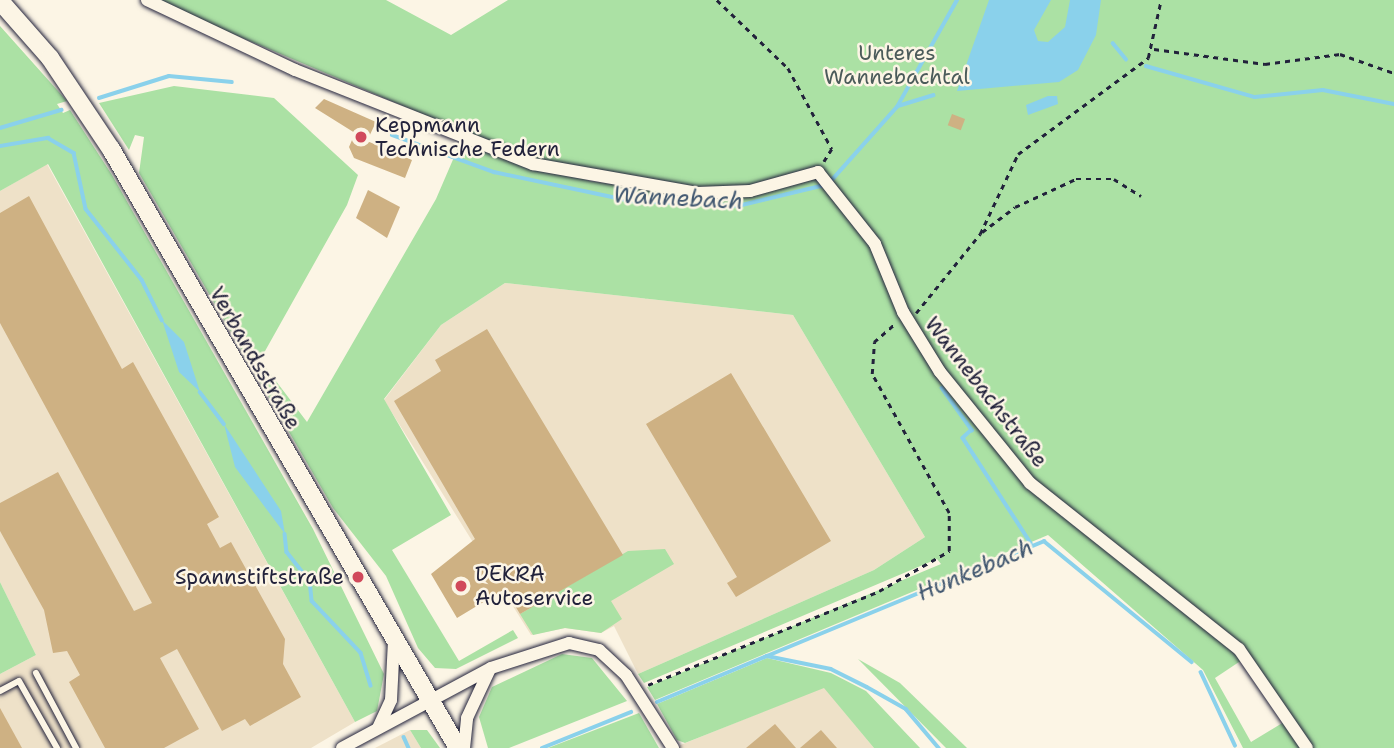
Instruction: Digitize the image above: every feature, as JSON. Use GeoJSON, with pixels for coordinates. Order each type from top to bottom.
{"type":"FeatureCollection","features":[{"type":"Feature","properties":{"kind":"main road","name":"Verbandsstraße"},"geometry":{"type":"LineString","coordinates":[[0,1],[50,58],[111,149],[458,748]]}},
{"type":"Feature","properties":{"kind":"street"},"geometry":{"type":"LineString","coordinates":[[147,0],[295,70],[533,164],[697,193],[750,191],[818,173]]}},
{"type":"Feature","properties":{"kind":"street","name":"Wannebachstraße"},"geometry":{"type":"LineString","coordinates":[[818,173],[875,244],[907,321],[1030,483],[1239,649],[1307,748]]}},
{"type":"Feature","properties":{"kind":"street"},"geometry":{"type":"LineString","coordinates":[[378,728],[391,700],[394,640]]}},
{"type":"Feature","properties":{"kind":"street"},"geometry":{"type":"LineString","coordinates":[[342,748],[491,668],[551,645],[586,645],[600,652],[635,691],[673,748]]}},
{"type":"Feature","properties":{"kind":"street"},"geometry":{"type":"LineString","coordinates":[[464,748],[467,718],[491,668]]}},
{"type":"Feature","properties":{"kind":"lane"},"geometry":{"type":"LineString","coordinates":[[36,673],[76,748]]}},
{"type":"Feature","properties":{"kind":"lane"},"geometry":{"type":"LineString","coordinates":[[0,691],[19,681],[57,748]]}},
{"type":"Feature","properties":{"kind":"lane"},"geometry":{"type":"LineString","coordinates":[[44,725],[59,716]]}},
{"type":"Feature","properties":{"kind":"path"},"geometry":{"type":"LineString","coordinates":[[717,0],[788,68],[832,149],[818,173]]}},
{"type":"Feature","properties":{"kind":"path"},"geometry":{"type":"LineString","coordinates":[[980,234],[1018,154],[1154,49],[1160,0]]}},
{"type":"Feature","properties":{"kind":"path"},"geometry":{"type":"LineString","coordinates":[[1154,49],[1265,64],[1340,54],[1394,73]]}},
{"type":"Feature","properties":{"kind":"path"},"geometry":{"type":"LineString","coordinates":[[635,691],[786,632],[944,558],[951,544],[949,513],[872,374],[874,342],[907,321],[980,234],[1015,207],[1076,179],[1114,179],[1140,196]]}},
{"type":"Feature","properties":{"kind":"shaded area"},"geometry":{"type":"Polygon","coordinates":[[[47,164],[355,722],[311,748],[0,748],[0,674],[36,655],[0,582],[0,191],[47,164]]]}},
{"type":"Feature","properties":{"kind":"shaded area"},"geometry":{"type":"Polygon","coordinates":[[[505,283],[793,315],[925,537],[874,570],[638,674],[614,626],[601,633],[565,628],[531,635],[384,400],[441,325],[505,283]]]}},
{"type":"Feature","properties":{"kind":"shaded area"},"geometry":{"type":"Polygon","coordinates":[[[824,687],[874,748],[673,748],[824,687]]]}},
{"type":"Feature","properties":{"kind":"shaded area"},"geometry":{"type":"Polygon","coordinates":[[[410,730],[421,748],[375,748],[410,730]]]}},
{"type":"Feature","properties":{"kind":"green space","name":"Unteres Wannebachtal"},"geometry":{"type":"Polygon","coordinates":[[[153,0],[386,0],[451,35],[508,0],[1394,0],[1394,748],[1304,748],[1295,737],[1302,748],[1243,748],[1203,670],[1048,535],[655,700],[647,687],[941,564],[937,559],[644,683],[638,674],[874,570],[925,537],[793,315],[505,283],[441,325],[384,399],[451,515],[392,550],[459,661],[513,630],[518,638],[456,669],[435,668],[418,648],[386,576],[333,508],[139,173],[144,137],[135,135],[129,150],[99,103],[174,86],[274,98],[358,175],[347,205],[260,360],[307,422],[436,199],[461,141],[590,181],[697,196],[750,194],[814,176],[873,247],[903,318],[909,313],[879,242],[822,170],[750,188],[697,190],[533,161],[153,0]],[[1242,660],[1215,678],[1251,742],[1284,722],[1242,660]]]}},
{"type":"Feature","properties":{"kind":"green space"},"geometry":{"type":"Polygon","coordinates":[[[0,26],[67,101],[57,104],[63,113],[70,110],[112,175],[313,529],[384,674],[377,711],[355,722],[48,164],[0,191],[0,26]]]}},
{"type":"Feature","properties":{"kind":"green space"},"geometry":{"type":"Polygon","coordinates":[[[665,549],[674,564],[611,601],[622,619],[601,633],[565,628],[533,635],[520,614],[628,551],[665,549]]]}},
{"type":"Feature","properties":{"kind":"green space"},"geometry":{"type":"Polygon","coordinates":[[[0,582],[36,655],[0,674],[0,582]]]}},
{"type":"Feature","properties":{"kind":"green space"},"geometry":{"type":"Polygon","coordinates":[[[562,654],[592,658],[627,701],[509,748],[488,748],[479,717],[492,687],[562,654]]]}},
{"type":"Feature","properties":{"kind":"green space"},"geometry":{"type":"Polygon","coordinates":[[[767,658],[831,673],[866,691],[920,748],[874,748],[824,688],[685,743],[677,740],[657,704],[767,658]]]}},
{"type":"Feature","properties":{"kind":"green space"},"geometry":{"type":"Polygon","coordinates":[[[858,659],[900,683],[967,748],[946,748],[858,659]]]}},
{"type":"Feature","properties":{"kind":"green space"},"geometry":{"type":"Polygon","coordinates":[[[639,713],[659,748],[548,748],[639,713]]]}},
{"type":"Feature","properties":{"kind":"green space"},"geometry":{"type":"Polygon","coordinates":[[[410,730],[427,730],[440,748],[421,748],[410,730]]]}},
{"type":"Feature","properties":{"kind":"water"},"geometry":{"type":"Polygon","coordinates":[[[989,0],[1051,0],[1034,30],[1038,41],[1048,42],[1065,27],[1070,0],[1101,0],[1096,35],[1078,70],[1059,82],[957,91],[989,0]]]}},
{"type":"Feature","properties":{"kind":"water"},"geometry":{"type":"Polygon","coordinates":[[[1048,96],[1057,96],[1058,104],[1028,115],[1026,105],[1048,96]]]}},
{"type":"Feature","properties":{"kind":"water"},"geometry":{"type":"Polygon","coordinates":[[[162,320],[184,342],[200,392],[179,372],[162,320]]]}},
{"type":"Feature","properties":{"kind":"water"},"geometry":{"type":"Polygon","coordinates":[[[224,424],[281,511],[285,534],[235,467],[224,424]]]}},
{"type":"Feature","properties":{"kind":"building","name":"Keppmann Technische Federn"},"geometry":{"type":"Polygon","coordinates":[[[324,99],[376,122],[367,141],[412,160],[405,178],[354,158],[349,147],[355,133],[315,108],[324,99]]]}},
{"type":"Feature","properties":{"kind":"building"},"geometry":{"type":"Polygon","coordinates":[[[952,114],[965,119],[961,130],[948,125],[952,114]]]}},
{"type":"Feature","properties":{"kind":"building"},"geometry":{"type":"Polygon","coordinates":[[[368,190],[400,207],[387,238],[356,218],[368,190]]]}},
{"type":"Feature","properties":{"kind":"building"},"geometry":{"type":"Polygon","coordinates":[[[29,196],[122,369],[133,362],[219,517],[207,524],[220,548],[231,542],[285,639],[283,664],[301,697],[250,726],[245,719],[222,731],[177,649],[160,658],[199,729],[164,748],[105,748],[69,682],[80,675],[67,651],[53,653],[44,610],[0,531],[0,503],[58,472],[134,611],[152,603],[0,323],[0,213],[29,196]]]}},
{"type":"Feature","properties":{"kind":"building"},"geometry":{"type":"Polygon","coordinates":[[[487,329],[623,555],[520,614],[505,589],[457,618],[431,574],[475,539],[394,401],[441,371],[435,360],[487,329]]]}},
{"type":"Feature","properties":{"kind":"building"},"geometry":{"type":"Polygon","coordinates":[[[731,373],[831,541],[736,597],[727,583],[737,577],[646,424],[731,373]]]}},
{"type":"Feature","properties":{"kind":"building"},"geometry":{"type":"Polygon","coordinates":[[[0,708],[22,748],[0,748],[0,708]]]}},
{"type":"Feature","properties":{"kind":"building"},"geometry":{"type":"Polygon","coordinates":[[[775,724],[796,748],[746,748],[775,724]]]}},
{"type":"Feature","properties":{"kind":"building"},"geometry":{"type":"Polygon","coordinates":[[[821,730],[837,748],[800,748],[821,730]]]}},
{"type":"Feature","properties":{"kind":"waterway","name":"Wannebach"},"geometry":{"type":"LineString","coordinates":[[831,181],[897,107],[957,0]]}},
{"type":"Feature","properties":{"kind":"waterway"},"geometry":{"type":"LineString","coordinates":[[1113,43],[1126,59]]}},
{"type":"Feature","properties":{"kind":"waterway"},"geometry":{"type":"LineString","coordinates":[[1146,66],[1255,97],[1323,90],[1394,104]]}},
{"type":"Feature","properties":{"kind":"waterway","name":"Wannebach"},"geometry":{"type":"LineString","coordinates":[[99,98],[169,76],[232,82]]}},
{"type":"Feature","properties":{"kind":"waterway"},"geometry":{"type":"LineString","coordinates":[[898,106],[933,95]]}},
{"type":"Feature","properties":{"kind":"waterway","name":"Wannebach"},"geometry":{"type":"LineString","coordinates":[[0,128],[61,110]]}},
{"type":"Feature","properties":{"kind":"waterway","name":"Wannebach"},"geometry":{"type":"LineString","coordinates":[[392,135],[494,172],[632,201],[738,206],[825,185]]}},
{"type":"Feature","properties":{"kind":"waterway"},"geometry":{"type":"LineString","coordinates":[[0,146],[48,138],[74,153],[86,209],[142,280],[162,320]]}},
{"type":"Feature","properties":{"kind":"waterway"},"geometry":{"type":"LineString","coordinates":[[942,388],[972,430],[963,438],[1031,543]]}},
{"type":"Feature","properties":{"kind":"waterway"},"geometry":{"type":"LineString","coordinates":[[200,392],[224,424]]}},
{"type":"Feature","properties":{"kind":"waterway"},"geometry":{"type":"LineString","coordinates":[[285,534],[287,552],[310,581],[312,601],[361,653],[371,686]]}},
{"type":"Feature","properties":{"kind":"waterway","name":"Hunkebach"},"geometry":{"type":"LineString","coordinates":[[767,656],[1044,541],[1192,662]]}},
{"type":"Feature","properties":{"kind":"waterway"},"geometry":{"type":"LineString","coordinates":[[657,702],[767,656],[831,669],[867,687],[906,709],[939,748]]}},
{"type":"Feature","properties":{"kind":"waterway","name":"Hunkebach"},"geometry":{"type":"LineString","coordinates":[[1201,672],[1235,745]]}},
{"type":"Feature","properties":{"kind":"waterway"},"geometry":{"type":"LineString","coordinates":[[542,748],[631,712]]}},
{"type":"Feature","properties":{"kind":"waterway"},"geometry":{"type":"LineString","coordinates":[[404,737],[409,748]]}},
{"type":"Feature","properties":{"kind":"place","name":"Keppmann Technische Federn"},"geometry":{"type":"Point","coordinates":[361,137]}},
{"type":"Feature","properties":{"kind":"place","name":"Spannstiftstraße"},"geometry":{"type":"Point","coordinates":[358,577]}},
{"type":"Feature","properties":{"kind":"place","name":"DEKRA Autoservice"},"geometry":{"type":"Point","coordinates":[461,586]}}]}
